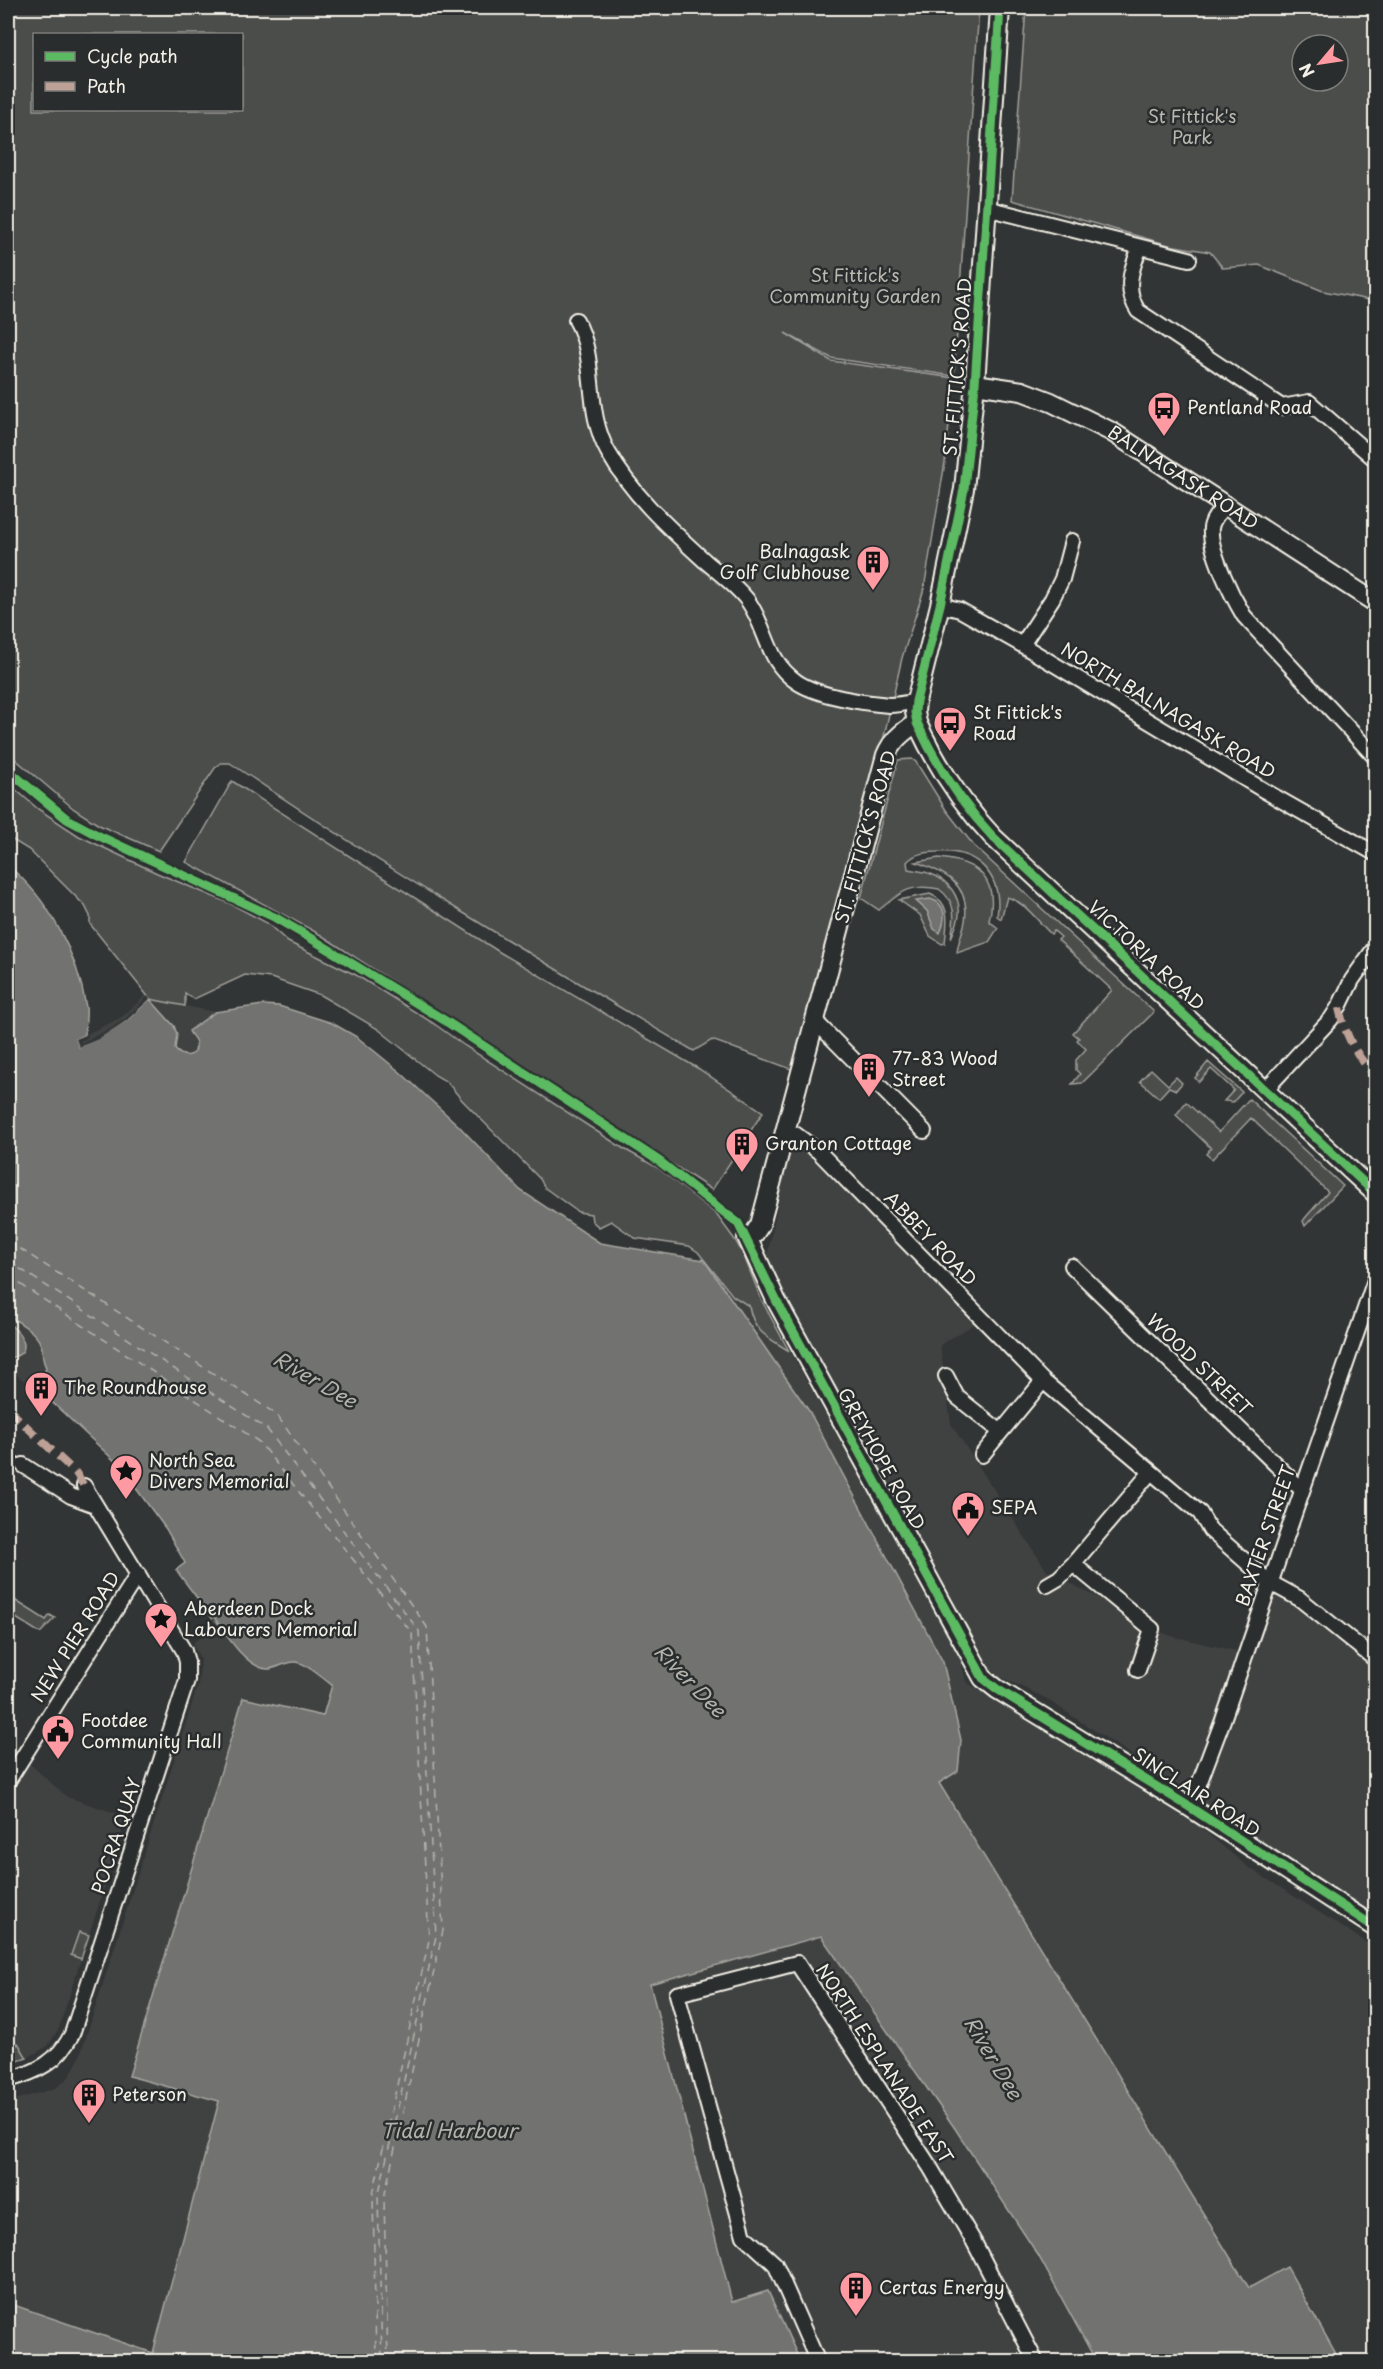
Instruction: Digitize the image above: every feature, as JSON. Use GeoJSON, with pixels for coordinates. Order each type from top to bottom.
{"type":"FeatureCollection","features":[{"type":"Feature","properties":{"kind":"street","name":"ST. FITTICK'S ROAD"},"geometry":{"type":"LineString","coordinates":[[747,1237],[754,1234],[760,1225],[886,755],[894,740],[917,723],[916,702],[940,605],[964,489],[975,384],[999,8]]}},
{"type":"Feature","properties":{"kind":"street"},"geometry":{"type":"LineString","coordinates":[[986,208],[1189,259]]}},
{"type":"Feature","properties":{"kind":"street"},"geometry":{"type":"LineString","coordinates":[[1140,247],[1128,287],[1132,302],[1138,311],[1282,407],[1309,402],[1376,460]]}},
{"type":"Feature","properties":{"kind":"street"},"geometry":{"type":"LineString","coordinates":[[576,320],[586,344],[592,405],[597,425],[608,451],[635,492],[676,534],[747,599],[761,622],[774,659],[784,672],[799,684],[831,695],[891,705],[916,702]]}},
{"type":"Feature","properties":{"kind":"street","name":"BALNAGASK ROAD"},"geometry":{"type":"LineString","coordinates":[[975,384],[1022,391],[1112,432],[1376,603]]}},
{"type":"Feature","properties":{"kind":"street"},"geometry":{"type":"LineString","coordinates":[[1226,504],[1211,529],[1220,565],[1233,598],[1244,616],[1376,758]]}},
{"type":"Feature","properties":{"kind":"street"},"geometry":{"type":"LineString","coordinates":[[1022,645],[1062,579],[1072,541]]}},
{"type":"Feature","properties":{"kind":"street","name":"NORTH BALNAGASK ROAD"},"geometry":{"type":"LineString","coordinates":[[940,605],[960,610],[1022,645],[1376,854]]}},
{"type":"Feature","properties":{"kind":"street","name":"VICTORIA ROAD"},"geometry":{"type":"LineString","coordinates":[[917,723],[972,815],[993,837],[1376,1194]]}},
{"type":"Feature","properties":{"kind":"street"},"geometry":{"type":"LineString","coordinates":[[1265,1090],[1330,1019],[1340,1005],[1352,980],[1376,946]]}},
{"type":"Feature","properties":{"kind":"street"},"geometry":{"type":"LineString","coordinates":[[815,1021],[924,1131]]}},
{"type":"Feature","properties":{"kind":"street","name":"ABBEY ROAD"},"geometry":{"type":"LineString","coordinates":[[784,1131],[795,1134],[819,1151],[1043,1381],[1200,1513],[1210,1530],[1269,1582],[1300,1599],[1376,1660]]}},
{"type":"Feature","properties":{"kind":"street","name":"GREYHOPE ROAD"},"geometry":{"type":"LineString","coordinates":[[747,1237],[776,1300],[973,1663],[983,1678],[997,1689]]}},
{"type":"Feature","properties":{"kind":"street","name":"WOOD STREET"},"geometry":{"type":"LineString","coordinates":[[1071,1266],[1301,1489]]}},
{"type":"Feature","properties":{"kind":"street","name":"BAXTER STREET"},"geometry":{"type":"LineString","coordinates":[[1188,1806],[1194,1797],[1224,1720],[1269,1582],[1376,1277]]}},
{"type":"Feature","properties":{"kind":"street"},"geometry":{"type":"LineString","coordinates":[[946,1376],[957,1397],[1001,1432]]}},
{"type":"Feature","properties":{"kind":"street"},"geometry":{"type":"LineString","coordinates":[[982,1455],[1043,1381]]}},
{"type":"Feature","properties":{"kind":"street"},"geometry":{"type":"LineString","coordinates":[[23,1465],[71,1496],[95,1505]]}},
{"type":"Feature","properties":{"kind":"street"},"geometry":{"type":"LineString","coordinates":[[1047,1586],[1073,1564],[1150,1473]]}},
{"type":"Feature","properties":{"kind":"street","name":"POCRA QUAY"},"geometry":{"type":"LineString","coordinates":[[8,2080],[46,2065],[60,2053],[72,2034],[187,1680],[187,1662],[184,1651],[84,1486]]}},
{"type":"Feature","properties":{"kind":"street"},"geometry":{"type":"LineString","coordinates":[[1073,1564],[1152,1629],[1137,1670]]}},
{"type":"Feature","properties":{"kind":"street","name":"NEW PIER ROAD"},"geometry":{"type":"LineString","coordinates":[[8,1781],[138,1574]]}},
{"type":"Feature","properties":{"kind":"street","name":"SINCLAIR ROAD"},"geometry":{"type":"LineString","coordinates":[[997,1689],[1188,1806],[1376,1928]]}},
{"type":"Feature","properties":{"kind":"street","name":"NORTH ESPLANADE EAST"},"geometry":{"type":"LineString","coordinates":[[818,2361],[775,2264],[744,2236],[677,1994],[797,1963],[930,2167],[974,2242],[1035,2361]]}},
{"type":"Feature","properties":{"kind":"shaded area"},"geometry":{"type":"Polygon","coordinates":[[[8,866],[50,913],[68,951],[86,1009],[85,1035],[122,1017],[147,994],[150,999],[215,1012],[263,1005],[279,1006],[319,1018],[357,1037],[380,1054],[459,1126],[520,1190],[600,1243],[704,1260],[761,1299],[945,1630],[961,1661],[966,1682],[1198,1826],[1248,1867],[1375,1948],[1375,2361],[8,2361],[8,2102],[56,2088],[69,2077],[79,2059],[198,1685],[201,1660],[193,1645],[195,1641],[218,1628],[176,1570],[185,1563],[166,1529],[118,1464],[51,1400],[8,1369],[8,866]]]}},
{"type":"Feature","properties":{"kind":"shaded area"},"geometry":{"type":"Polygon","coordinates":[[[791,1144],[807,1150],[853,1199],[981,1320],[940,1345],[951,1424],[1047,1571],[1152,1629],[1175,1637],[1245,1653],[1269,1582],[1375,1660],[1375,1915],[1209,1809],[1045,1698],[996,1675],[968,1641],[766,1261],[791,1144]]]}},
{"type":"Feature","properties":{"kind":"shaded area"},"geometry":{"type":"Polygon","coordinates":[[[22,1757],[67,1797],[127,1817],[89,1935],[79,1932],[71,1955],[81,1959],[59,2028],[48,2046],[27,2058],[8,2064],[8,1781],[22,1757]]]}},
{"type":"Feature","properties":{"kind":"green space","name":"St Fittick's Community Garden"},"geometry":{"type":"Polygon","coordinates":[[[8,8],[979,8],[954,376],[831,358],[785,333],[831,361],[954,378],[945,462],[924,589],[902,658],[881,749],[811,1000],[794,1070],[712,1040],[694,1051],[460,911],[230,763],[221,763],[215,768],[159,851],[99,825],[74,809],[8,753],[8,8]]]}},
{"type":"Feature","properties":{"kind":"green space","name":"St Fittick's Park"},"geometry":{"type":"Polygon","coordinates":[[[1026,8],[1375,8],[1375,301],[1323,291],[1259,265],[1223,268],[1210,252],[1169,245],[1012,200],[1026,8]]]}},
{"type":"Feature","properties":{"kind":"green space"},"geometry":{"type":"Polygon","coordinates":[[[912,759],[946,810],[974,846],[1154,1012],[1082,1083],[1072,1084],[1080,1074],[1076,1070],[1076,1060],[1086,1049],[1073,1033],[1112,990],[1058,940],[1061,937],[1054,931],[1051,934],[1020,903],[1007,897],[1001,919],[997,916],[996,889],[985,868],[976,860],[952,852],[933,852],[921,854],[907,862],[908,869],[928,873],[943,880],[956,896],[959,915],[951,938],[952,905],[939,889],[920,887],[905,891],[879,910],[861,898],[898,760],[912,759]]]}},
{"type":"Feature","properties":{"kind":"green space"},"geometry":{"type":"Polygon","coordinates":[[[232,781],[501,953],[699,1069],[763,1112],[712,1190],[321,935],[186,862],[232,781]]]}},
{"type":"Feature","properties":{"kind":"green space"},"geometry":{"type":"Polygon","coordinates":[[[8,783],[38,809],[79,836],[157,873],[231,904],[267,923],[288,942],[356,975],[624,1149],[658,1168],[716,1214],[735,1240],[761,1299],[789,1351],[768,1338],[758,1328],[749,1306],[733,1296],[698,1252],[689,1246],[635,1238],[611,1221],[599,1227],[592,1221],[591,1214],[578,1212],[545,1188],[540,1179],[447,1082],[378,1029],[320,995],[271,978],[245,975],[194,999],[185,993],[185,1006],[150,999],[90,924],[90,916],[85,906],[29,850],[8,837],[8,783]]]}},
{"type":"Feature","properties":{"kind":"green space"},"geometry":{"type":"Polygon","coordinates":[[[939,858],[965,864],[983,875],[991,894],[989,921],[998,928],[989,942],[957,953],[966,908],[960,889],[945,875],[916,862],[939,858]]]}},
{"type":"Feature","properties":{"kind":"green space"},"geometry":{"type":"Polygon","coordinates":[[[930,894],[937,898],[945,908],[947,928],[945,943],[942,944],[930,936],[920,915],[899,900],[930,894]]]}},
{"type":"Feature","properties":{"kind":"green space"},"geometry":{"type":"Polygon","coordinates":[[[1208,1062],[1242,1092],[1233,1102],[1224,1101],[1234,1090],[1211,1069],[1199,1082],[1195,1078],[1208,1062]]]}},
{"type":"Feature","properties":{"kind":"green space"},"geometry":{"type":"Polygon","coordinates":[[[1151,1069],[1168,1085],[1176,1077],[1182,1083],[1176,1090],[1169,1087],[1159,1098],[1140,1081],[1151,1069]]]}},
{"type":"Feature","properties":{"kind":"green space"},"geometry":{"type":"Polygon","coordinates":[[[1249,1099],[1343,1186],[1305,1226],[1303,1221],[1328,1192],[1251,1118],[1212,1159],[1206,1154],[1211,1148],[1176,1115],[1186,1102],[1219,1132],[1249,1099]]]}},
{"type":"Feature","properties":{"kind":"green space"},"geometry":{"type":"Polygon","coordinates":[[[8,1596],[46,1620],[50,1615],[55,1618],[40,1633],[8,1613],[8,1596]]]}},
{"type":"Feature","properties":{"kind":"green space"},"geometry":{"type":"Polygon","coordinates":[[[79,1932],[89,1935],[81,1959],[71,1955],[79,1932]]]}},
{"type":"Feature","properties":{"kind":"green space"},"geometry":{"type":"Polygon","coordinates":[[[18,2043],[27,2058],[8,2064],[8,2055],[18,2043]]]}},
{"type":"Feature","properties":{"kind":"water"},"geometry":{"type":"Polygon","coordinates":[[[8,866],[23,879],[49,911],[69,948],[86,1007],[85,1035],[76,1039],[79,1047],[126,1021],[150,999],[174,1026],[177,1034],[175,1049],[188,1056],[196,1049],[195,1041],[189,1031],[215,1012],[263,1005],[279,1006],[332,1023],[357,1037],[400,1072],[459,1126],[520,1190],[600,1243],[704,1260],[809,1411],[943,1662],[961,1740],[958,1771],[939,1783],[1249,2288],[1287,2267],[1340,2361],[1096,2361],[1038,2255],[954,2127],[821,1936],[650,1984],[732,2302],[768,2291],[800,2361],[19,2362],[8,2357],[8,2303],[153,2353],[219,2101],[129,2076],[243,1698],[323,1716],[332,1685],[301,1663],[293,1662],[269,1669],[261,1668],[238,1650],[176,1570],[185,1563],[166,1529],[118,1464],[40,1391],[46,1367],[40,1342],[28,1329],[8,1315],[8,866]]]}},
{"type":"Feature","properties":{"kind":"water"},"geometry":{"type":"Polygon","coordinates":[[[930,899],[940,904],[944,912],[940,933],[934,929],[927,911],[916,901],[930,899]]]}},
{"type":"Feature","properties":{"kind":"water"},"geometry":{"type":"Polygon","coordinates":[[[8,1323],[22,1338],[24,1348],[16,1356],[8,1358],[8,1323]]]}},
{"type":"Feature","properties":{"kind":"pier"},"geometry":{"type":"Polygon","coordinates":[[[148,996],[150,999],[126,1021],[98,1039],[79,1047],[76,1039],[88,1034],[87,1038],[80,1041],[81,1043],[111,1028],[125,1019],[148,996]]]}},
{"type":"Feature","properties":{"kind":"ferry route"},"geometry":{"type":"LineString","coordinates":[[8,1241],[276,1414],[427,1627],[443,1930],[384,2198],[388,2362]]}},
{"type":"Feature","properties":{"kind":"ferry route"},"geometry":{"type":"LineString","coordinates":[[8,1261],[267,1429],[419,1631],[436,1936],[378,2197],[382,2362]]}},
{"type":"Feature","properties":{"kind":"ferry route"},"geometry":{"type":"LineString","coordinates":[[8,1276],[259,1442],[412,1633],[429,1940],[373,2194],[376,2362]]}},
{"type":"Feature","properties":{"kind":"marked path"},"geometry":{"type":"LineString","coordinates":[[1339,1008],[1352,1045],[1376,1076]]}},
{"type":"Feature","properties":{"kind":"marked path"},"geometry":{"type":"LineString","coordinates":[[8,1409],[76,1473],[84,1486]]}},
{"type":"Feature","properties":{"kind":"cycle path"},"geometry":{"type":"LineString","coordinates":[[1000,8],[975,384],[964,489],[940,605],[916,701],[917,723],[951,783],[993,837],[1376,1194]]}},
{"type":"Feature","properties":{"kind":"cycle path"},"geometry":{"type":"LineString","coordinates":[[8,770],[67,819],[274,917],[444,1020],[659,1161],[738,1223],[776,1300],[983,1678],[997,1689],[1188,1806],[1376,1928]]}},
{"type":"Feature","properties":{"kind":"place","name":"Pentland Road"},"geometry":{"type":"Point","coordinates":[1164,437]}},
{"type":"Feature","properties":{"kind":"place","name":"Balnagask Golf Clubhouse"},"geometry":{"type":"Point","coordinates":[873,591]}},
{"type":"Feature","properties":{"kind":"place","name":"St Fittick's Road"},"geometry":{"type":"Point","coordinates":[950,752]}},
{"type":"Feature","properties":{"kind":"place","name":"77-83 Wood Street"},"geometry":{"type":"Point","coordinates":[869,1098]}},
{"type":"Feature","properties":{"kind":"place","name":"Granton Cottage"},"geometry":{"type":"Point","coordinates":[742,1173]}},
{"type":"Feature","properties":{"kind":"place","name":"The Roundhouse"},"geometry":{"type":"Point","coordinates":[41,1417]}},
{"type":"Feature","properties":{"kind":"place","name":"North Sea Divers Memorial"},"geometry":{"type":"Point","coordinates":[126,1500]}},
{"type":"Feature","properties":{"kind":"place","name":"SEPA"},"geometry":{"type":"Point","coordinates":[968,1537]}},
{"type":"Feature","properties":{"kind":"place","name":"Aberdeen Dock Labourers Memorial"},"geometry":{"type":"Point","coordinates":[161,1648]}},
{"type":"Feature","properties":{"kind":"place","name":"Footdee Community Hall"},"geometry":{"type":"Point","coordinates":[58,1760]}},
{"type":"Feature","properties":{"kind":"place","name":"Peterson"},"geometry":{"type":"Point","coordinates":[89,2124]}},
{"type":"Feature","properties":{"kind":"place","name":"Certas Energy"},"geometry":{"type":"Point","coordinates":[856,2317]}},
{"type":"Feature","properties":{"kind":"water label","name":"River Dee"},"geometry":{"type":"Point","coordinates":[315,1380]}},
{"type":"Feature","properties":{"kind":"water label","name":"River Dee"},"geometry":{"type":"Point","coordinates":[690,1681]}},
{"type":"Feature","properties":{"kind":"water label","name":"River Dee"},"geometry":{"type":"Point","coordinates":[993,2058]}},
{"type":"Feature","properties":{"kind":"water label","name":"Tidal Harbour"},"geometry":{"type":"Point","coordinates":[449,2131]}}]}
